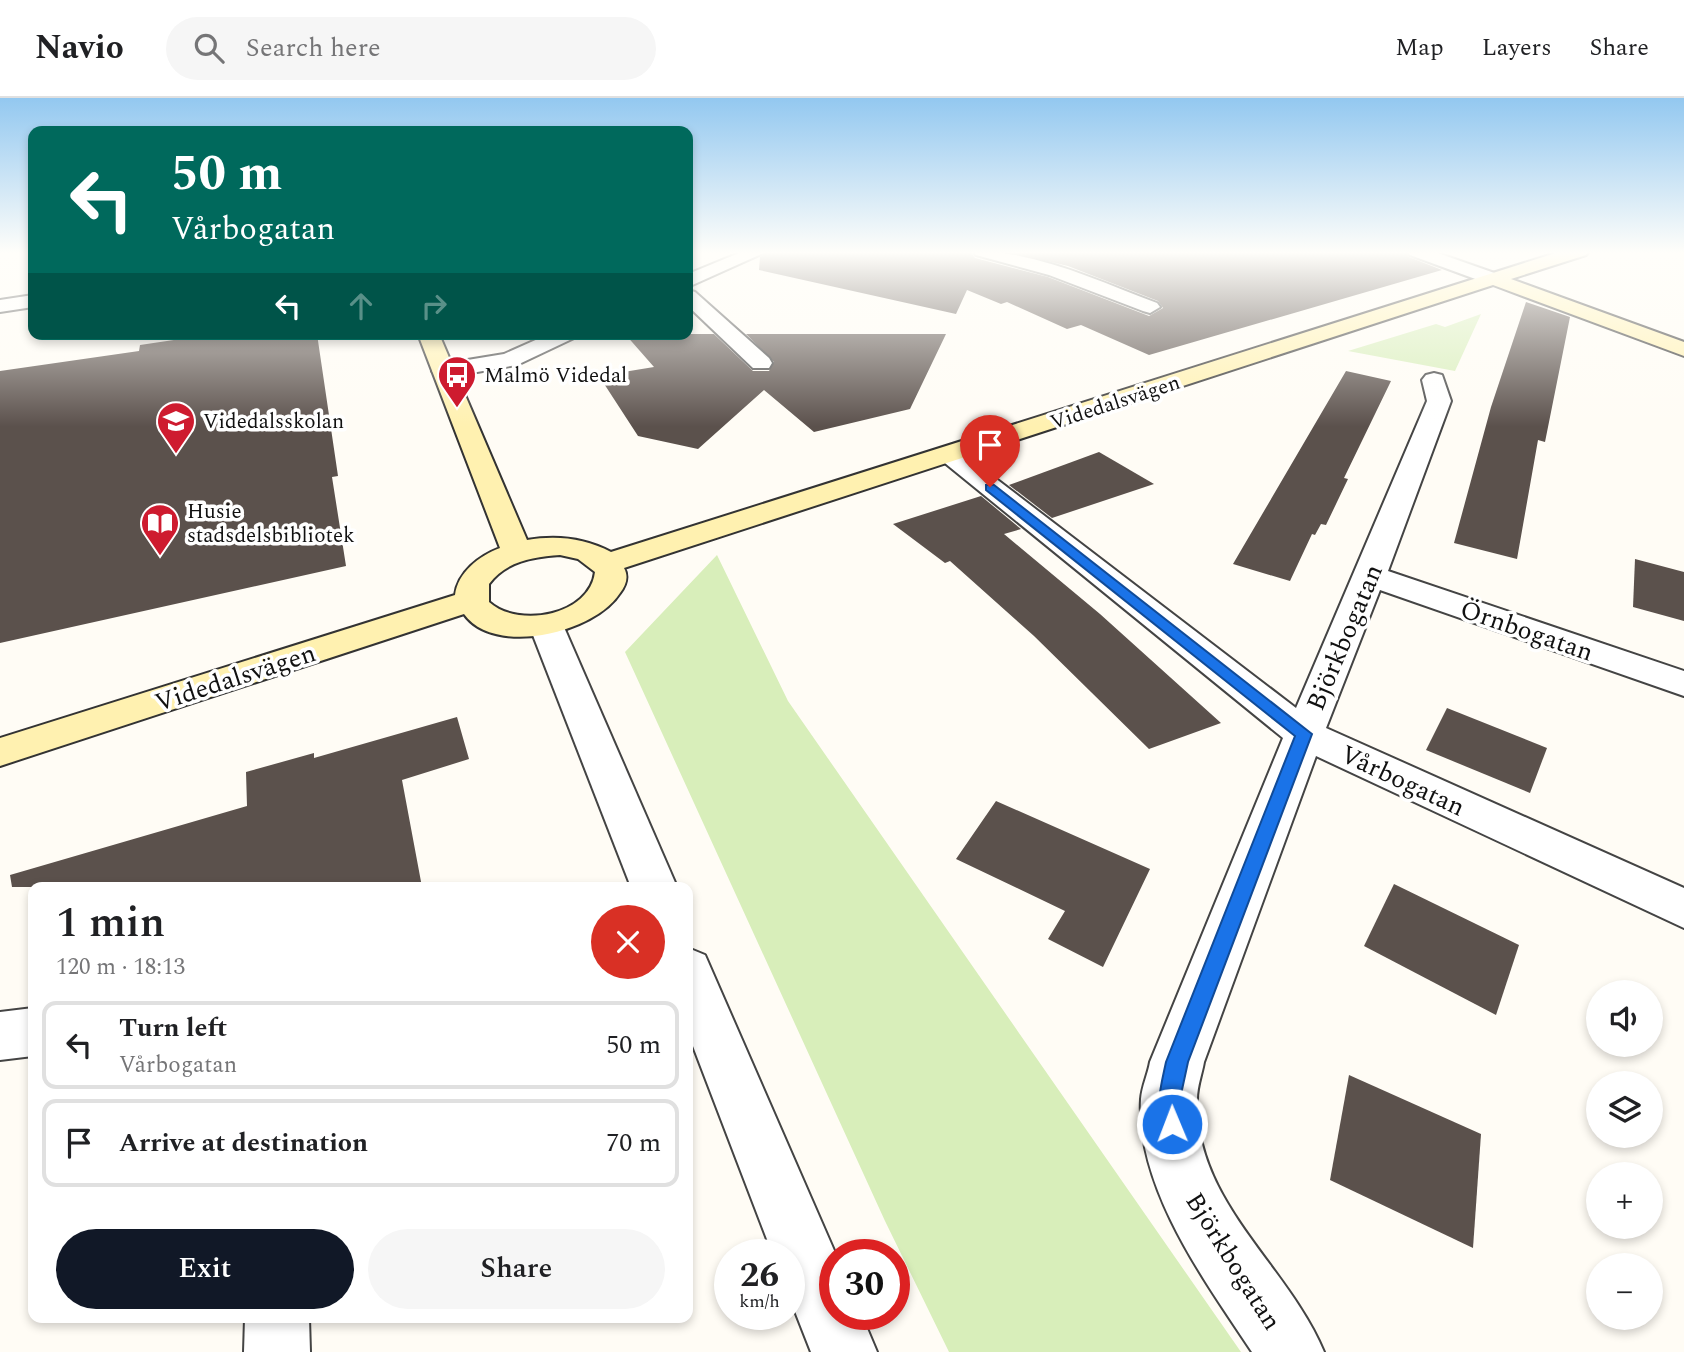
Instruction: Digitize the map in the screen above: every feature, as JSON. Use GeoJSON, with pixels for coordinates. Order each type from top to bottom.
{"type":"FeatureCollection","features":[{"type":"Feature","properties":{"kind":"street"},"geometry":{"type":"LineString","coordinates":[[703,310],[761,363]]}},
{"type":"Feature","properties":{"kind":"street","name":"Videdalsvägen"},"geometry":{"type":"LineString","coordinates":[[608,563],[1404,310]]}},
{"type":"Feature","properties":{"kind":"street"},"geometry":{"type":"LineString","coordinates":[[1576,310],[1684,349]]}},
{"type":"Feature","properties":{"kind":"street"},"geometry":{"type":"LineString","coordinates":[[430,340],[517,552]]}},
{"type":"Feature","properties":{"kind":"street"},"geometry":{"type":"LineString","coordinates":[[443,371],[509,360],[554,340]]}},
{"type":"Feature","properties":{"kind":"street","name":"Björkbogatan"},"geometry":{"type":"LineString","coordinates":[[1291,1352],[1210,1231],[1188,1188],[1174,1143],[1169,1099],[1177,1062],[1304,734],[1370,576],[1438,401],[1434,380]]}},
{"type":"Feature","properties":{"kind":"street","name":"Vårbogatan"},"geometry":{"type":"LineString","coordinates":[[948,455],[1304,734],[1684,909]]}},
{"type":"Feature","properties":{"kind":"street"},"geometry":{"type":"LineString","coordinates":[[549,546],[580,548],[608,563],[614,574],[611,587],[601,600],[585,612],[546,625],[503,624],[481,615],[470,601],[470,587],[479,573],[495,561],[517,552],[549,546]]}},
{"type":"Feature","properties":{"kind":"street","name":"Örnbogatan"},"geometry":{"type":"LineString","coordinates":[[1370,576],[1684,684]]}},
{"type":"Feature","properties":{"kind":"street","name":"Videdalsvägen"},"geometry":{"type":"LineString","coordinates":[[0,752],[470,601]]}},
{"type":"Feature","properties":{"kind":"street"},"geometry":{"type":"LineString","coordinates":[[546,625],[652,882]]}},
{"type":"Feature","properties":{"kind":"street"},"geometry":{"type":"LineString","coordinates":[[693,982],[844,1352]]}},
{"type":"Feature","properties":{"kind":"street"},"geometry":{"type":"LineString","coordinates":[[0,1036],[28,1033]]}},
{"type":"Feature","properties":{"kind":"street"},"geometry":{"type":"LineString","coordinates":[[277,1323],[277,1352]]}},
{"type":"Feature","properties":{"kind":"green space"},"geometry":{"type":"Polygon","coordinates":[[[1481,314],[1455,371],[1348,351],[1436,324],[1445,327],[1481,314]]]}},
{"type":"Feature","properties":{"kind":"green space"},"geometry":{"type":"Polygon","coordinates":[[[717,555],[788,701],[1241,1352],[949,1352],[910,1272],[910,1239],[894,1239],[885,1221],[625,652],[717,555]]]}},
{"type":"Feature","properties":{"kind":"building"},"geometry":{"type":"Polygon","coordinates":[[[936,310],[958,310],[956,314],[936,310]]]}},
{"type":"Feature","properties":{"kind":"building"},"geometry":{"type":"Polygon","coordinates":[[[1024,310],[1132,310],[1149,316],[1160,310],[1306,310],[1149,355],[1081,325],[1067,329],[1024,310]]]}},
{"type":"Feature","properties":{"kind":"building"},"geometry":{"type":"Polygon","coordinates":[[[1523,310],[1548,310],[1570,317],[1545,442],[1538,440],[1517,559],[1454,543],[1491,407],[1523,310]]]}},
{"type":"Feature","properties":{"kind":"building"},"geometry":{"type":"Polygon","coordinates":[[[693,334],[714,334],[753,371],[769,371],[774,362],[746,334],[946,334],[910,409],[814,432],[764,390],[698,449],[638,436],[599,376],[654,367],[630,340],[693,340],[693,334]]]}},
{"type":"Feature","properties":{"kind":"building","name":"Videdalsskolan"},"geometry":{"type":"Polygon","coordinates":[[[174,340],[318,340],[338,476],[332,477],[346,566],[0,643],[0,371],[139,351],[140,345],[174,340]]]}},
{"type":"Feature","properties":{"kind":"building"},"geometry":{"type":"Polygon","coordinates":[[[1346,371],[1391,381],[1344,478],[1348,479],[1326,525],[1321,524],[1315,535],[1312,534],[1290,581],[1233,564],[1346,371]]]}},
{"type":"Feature","properties":{"kind":"building"},"geometry":{"type":"Polygon","coordinates":[[[1099,452],[1154,484],[1052,518],[1009,485],[1099,452]]]}},
{"type":"Feature","properties":{"kind":"building"},"geometry":{"type":"Polygon","coordinates":[[[981,496],[1021,529],[1004,534],[1100,614],[1221,723],[1149,749],[1034,636],[950,561],[945,563],[893,524],[981,496]]]}},
{"type":"Feature","properties":{"kind":"building"},"geometry":{"type":"Polygon","coordinates":[[[1635,559],[1684,572],[1684,621],[1633,607],[1635,559]]]}},
{"type":"Feature","properties":{"kind":"building"},"geometry":{"type":"Polygon","coordinates":[[[1447,708],[1547,748],[1530,793],[1426,750],[1447,708]]]}},
{"type":"Feature","properties":{"kind":"building"},"geometry":{"type":"Polygon","coordinates":[[[457,717],[469,759],[402,780],[421,882],[28,882],[28,887],[12,887],[10,875],[247,806],[246,772],[314,753],[314,758],[457,717]]]}},
{"type":"Feature","properties":{"kind":"building"},"geometry":{"type":"Polygon","coordinates":[[[996,801],[1150,869],[1103,967],[1048,939],[1065,911],[956,859],[996,801]]]}},
{"type":"Feature","properties":{"kind":"building"},"geometry":{"type":"Polygon","coordinates":[[[1394,884],[1519,945],[1496,1015],[1364,946],[1394,884]]]}},
{"type":"Feature","properties":{"kind":"building"},"geometry":{"type":"Polygon","coordinates":[[[1349,1075],[1481,1134],[1473,1248],[1330,1180],[1349,1075]]]}},
{"type":"Feature","properties":{"kind":"place","name":"Malmö Videdal"},"geometry":{"type":"Point","coordinates":[457,409]}},
{"type":"Feature","properties":{"kind":"place","name":"Videdalsskolan"},"geometry":{"type":"Point","coordinates":[176,455]}},
{"type":"Feature","properties":{"kind":"place","name":"Husie stadsdelsbibliotek"},"geometry":{"type":"Point","coordinates":[160,557]}},
{"type":"Feature","properties":{"kind":"route"},"geometry":{"type":"LineString","coordinates":[[990,487],[1304,734],[1177,1062],[1169,1099],[1172,1124]]}}]}
